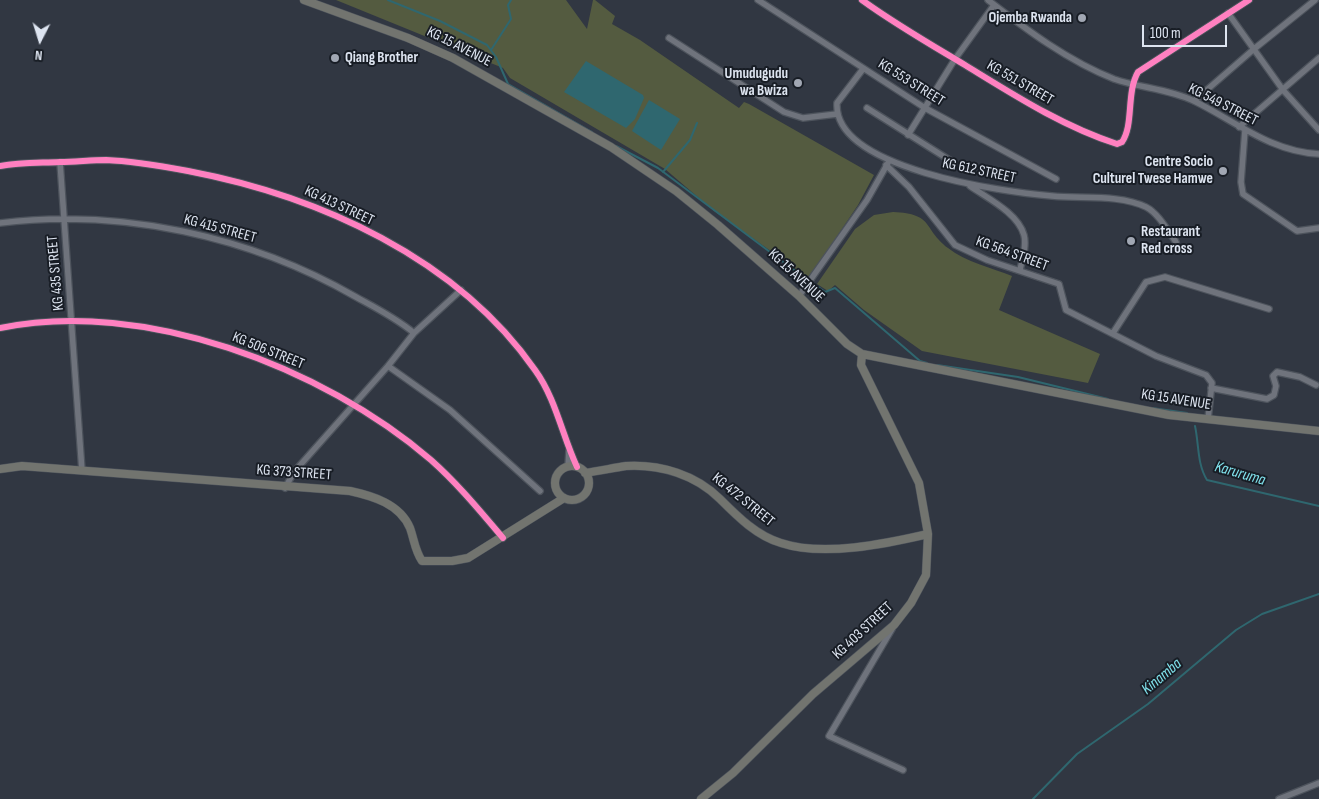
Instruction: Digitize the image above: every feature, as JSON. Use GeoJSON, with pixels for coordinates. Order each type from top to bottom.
{"type":"FeatureCollection","features":[{"type":"Feature","properties":{"kind":"main road","name":"KG 15 AVENUE"},"geometry":{"type":"LineString","coordinates":[[304,0],[408,38],[453,58],[611,147],[676,191],[799,296],[847,344],[862,354],[1169,414],[1319,431]]}},
{"type":"Feature","properties":{"kind":"main road","name":"KG 403 STREET"},"geometry":{"type":"LineString","coordinates":[[706,797],[813,694],[894,625],[911,603],[926,575],[928,534],[919,483],[861,365],[862,354]]}},
{"type":"Feature","properties":{"kind":"main road"},"geometry":{"type":"LineString","coordinates":[[0,469],[22,466],[82,471]]}},
{"type":"Feature","properties":{"kind":"main road","name":"KG 472 STREET"},"geometry":{"type":"LineString","coordinates":[[585,473],[626,466],[669,470],[691,477],[714,493],[755,530],[774,541],[792,546],[842,548],[877,544],[928,534]]}},
{"type":"Feature","properties":{"kind":"main road"},"geometry":{"type":"LineString","coordinates":[[553,504],[557,491],[556,478],[560,471],[568,467],[577,467],[585,473],[588,482],[586,492],[580,498],[571,500],[564,498],[557,491]]}},
{"type":"Feature","properties":{"kind":"main road"},"geometry":{"type":"LineString","coordinates":[[588,482],[601,470]]}},
{"type":"Feature","properties":{"kind":"main road","name":"KG 373 STREET"},"geometry":{"type":"LineString","coordinates":[[82,471],[209,479],[285,488],[350,491],[374,496],[402,515],[409,526],[418,555],[422,561],[452,561],[468,558],[502,538]]}},
{"type":"Feature","properties":{"kind":"main road"},"geometry":{"type":"LineString","coordinates":[[502,538],[564,498]]}},
{"type":"Feature","properties":{"kind":"street","name":"KG 553 STREET"},"geometry":{"type":"LineString","coordinates":[[759,0],[925,108],[1056,179]]}},
{"type":"Feature","properties":{"kind":"street","name":"KG 551 STREET"},"geometry":{"type":"LineString","coordinates":[[862,0],[913,35],[1068,125],[1117,144],[1122,142],[1126,134],[1132,84]]}},
{"type":"Feature","properties":{"kind":"street","name":"KG 549 STREET"},"geometry":{"type":"LineString","coordinates":[[988,0],[1043,41],[1114,79],[1194,101],[1239,127],[1276,145],[1299,152],[1319,154]]}},
{"type":"Feature","properties":{"kind":"street"},"geometry":{"type":"LineString","coordinates":[[1132,84],[1138,72],[1146,66],[1249,0]]}},
{"type":"Feature","properties":{"kind":"street"},"geometry":{"type":"LineString","coordinates":[[1194,101],[1315,0]]}},
{"type":"Feature","properties":{"kind":"street"},"geometry":{"type":"LineString","coordinates":[[908,135],[955,59],[994,5]]}},
{"type":"Feature","properties":{"kind":"street"},"geometry":{"type":"LineString","coordinates":[[1228,13],[1284,90],[1319,130]]}},
{"type":"Feature","properties":{"kind":"street"},"geometry":{"type":"LineString","coordinates":[[669,38],[784,112],[803,118],[837,114],[837,103],[863,68]]}},
{"type":"Feature","properties":{"kind":"street"},"geometry":{"type":"LineString","coordinates":[[1239,127],[1319,58]]}},
{"type":"Feature","properties":{"kind":"street"},"geometry":{"type":"LineString","coordinates":[[867,108],[951,161]]}},
{"type":"Feature","properties":{"kind":"street","name":"KG 612 STREET"},"geometry":{"type":"LineString","coordinates":[[837,114],[839,122],[861,146],[887,163],[967,184],[1052,196],[1125,201],[1150,209],[1176,242]]}},
{"type":"Feature","properties":{"kind":"street"},"geometry":{"type":"LineString","coordinates":[[1245,130],[1241,182],[1242,194],[1297,230],[1319,228]]}},
{"type":"Feature","properties":{"kind":"street","name":"KG 413 STREET"},"geometry":{"type":"LineString","coordinates":[[0,166],[106,160],[157,165],[206,174],[294,199],[335,216],[395,247],[461,290],[504,332],[536,371],[561,422],[569,449],[577,467]]}},
{"type":"Feature","properties":{"kind":"street","name":"KG 435 STREET"},"geometry":{"type":"LineString","coordinates":[[60,162],[82,471]]}},
{"type":"Feature","properties":{"kind":"street"},"geometry":{"type":"LineString","coordinates":[[799,296],[867,200],[887,163]]}},
{"type":"Feature","properties":{"kind":"street","name":"KG 564 STREET"},"geometry":{"type":"LineString","coordinates":[[887,163],[909,187],[955,245],[987,260],[1059,284],[1066,310],[1113,332],[1156,356],[1206,375],[1212,383],[1211,388]]}},
{"type":"Feature","properties":{"kind":"street"},"geometry":{"type":"LineString","coordinates":[[967,184],[999,206],[1020,227],[1025,242],[1020,270]]}},
{"type":"Feature","properties":{"kind":"street","name":"KG 415 STREET"},"geometry":{"type":"LineString","coordinates":[[0,224],[64,220],[130,223],[170,229],[223,241],[283,261],[327,280],[397,320],[414,333]]}},
{"type":"Feature","properties":{"kind":"street"},"geometry":{"type":"LineString","coordinates":[[1113,332],[1146,282],[1155,278],[1165,277],[1269,310]]}},
{"type":"Feature","properties":{"kind":"street"},"geometry":{"type":"LineString","coordinates":[[285,488],[294,472],[388,366],[414,333],[461,290]]}},
{"type":"Feature","properties":{"kind":"street","name":"KG 506 STREET"},"geometry":{"type":"LineString","coordinates":[[0,328],[38,321],[72,320],[127,325],[198,339],[290,371],[352,405],[408,442],[460,488],[502,538]]}},
{"type":"Feature","properties":{"kind":"street"},"geometry":{"type":"LineString","coordinates":[[388,366],[450,410],[540,491]]}},
{"type":"Feature","properties":{"kind":"street"},"geometry":{"type":"LineString","coordinates":[[1208,419],[1211,388],[1267,399],[1274,395],[1276,386],[1273,376],[1277,372],[1300,377],[1316,384]]}},
{"type":"Feature","properties":{"kind":"street","name":"KG 413 STREET"},"geometry":{"type":"LineString","coordinates":[[568,467],[569,449]]}},
{"type":"Feature","properties":{"kind":"street"},"geometry":{"type":"LineString","coordinates":[[894,625],[829,736],[904,770]]}},
{"type":"Feature","properties":{"kind":"street"},"geometry":{"type":"LineString","coordinates":[[1279,799],[1319,783]]}},
{"type":"Feature","properties":{"kind":"green space"},"geometry":{"type":"Polygon","coordinates":[[[336,0],[566,0],[587,29],[593,0],[595,0],[615,16],[612,24],[640,40],[739,108],[744,102],[749,104],[874,175],[858,205],[809,278],[714,211],[665,169],[510,78],[503,68],[336,0]]]}},
{"type":"Feature","properties":{"kind":"green space"},"geometry":{"type":"Polygon","coordinates":[[[893,212],[906,213],[922,219],[940,241],[955,253],[1012,276],[999,310],[1100,354],[1088,383],[922,351],[864,310],[835,285],[828,291],[817,284],[855,229],[874,215],[893,212]]]}},
{"type":"Feature","properties":{"kind":"water"},"geometry":{"type":"Polygon","coordinates":[[[586,61],[643,95],[644,98],[635,119],[626,128],[564,92],[586,61]]]}},
{"type":"Feature","properties":{"kind":"water"},"geometry":{"type":"Polygon","coordinates":[[[649,100],[680,119],[661,150],[632,131],[649,100]]]}},
{"type":"Feature","properties":{"kind":"waterway"},"geometry":{"type":"LineString","coordinates":[[388,0],[440,21],[487,45],[496,57],[508,84],[592,132]]}},
{"type":"Feature","properties":{"kind":"waterway"},"geometry":{"type":"LineString","coordinates":[[491,50],[511,19],[508,5],[511,0]]}},
{"type":"Feature","properties":{"kind":"waterway"},"geometry":{"type":"LineString","coordinates":[[663,172],[690,140],[697,123]]}},
{"type":"Feature","properties":{"kind":"waterway"},"geometry":{"type":"LineString","coordinates":[[616,146],[658,168],[806,279]]}},
{"type":"Feature","properties":{"kind":"waterway"},"geometry":{"type":"LineString","coordinates":[[814,284],[825,292],[835,288],[920,361],[927,363]]}},
{"type":"Feature","properties":{"kind":"waterway"},"geometry":{"type":"LineString","coordinates":[[937,365],[1018,377],[1108,399]]}},
{"type":"Feature","properties":{"kind":"waterway"},"geometry":{"type":"LineString","coordinates":[[1152,408],[1187,413]]}},
{"type":"Feature","properties":{"kind":"waterway","name":"Karuruma"},"geometry":{"type":"LineString","coordinates":[[1195,426],[1200,461],[1207,480],[1319,506]]}},
{"type":"Feature","properties":{"kind":"waterway","name":"Kinamba"},"geometry":{"type":"LineString","coordinates":[[1033,799],[1077,754],[1148,704],[1236,630],[1262,614],[1319,594]]}},
{"type":"Feature","properties":{"kind":"cycle path"},"geometry":{"type":"LineString","coordinates":[[862,0],[913,34],[1039,109],[1097,137],[1117,144],[1122,142],[1126,135],[1132,89],[1138,72],[1249,0]]}},
{"type":"Feature","properties":{"kind":"cycle path"},"geometry":{"type":"LineString","coordinates":[[0,166],[22,163],[106,160],[188,171],[237,182],[287,197],[335,215],[381,238],[425,264],[466,295],[503,330],[542,381],[554,405],[577,467]]}},
{"type":"Feature","properties":{"kind":"cycle path"},"geometry":{"type":"LineString","coordinates":[[0,328],[55,321],[112,323],[171,332],[229,348],[285,369],[338,396],[387,426],[431,460],[460,488],[503,538]]}},
{"type":"Feature","properties":{"kind":"place","name":"Ojemba Rwanda"},"geometry":{"type":"Point","coordinates":[1082,18]}},
{"type":"Feature","properties":{"kind":"place","name":"Qiang Brother"},"geometry":{"type":"Point","coordinates":[335,58]}},
{"type":"Feature","properties":{"kind":"place","name":"Umudugudu wa Bwiza"},"geometry":{"type":"Point","coordinates":[798,83]}},
{"type":"Feature","properties":{"kind":"place","name":"Centre Socio Culturel Twese Hamwe"},"geometry":{"type":"Point","coordinates":[1223,171]}},
{"type":"Feature","properties":{"kind":"place","name":"Restaurant Red cross"},"geometry":{"type":"Point","coordinates":[1131,241]}}]}
